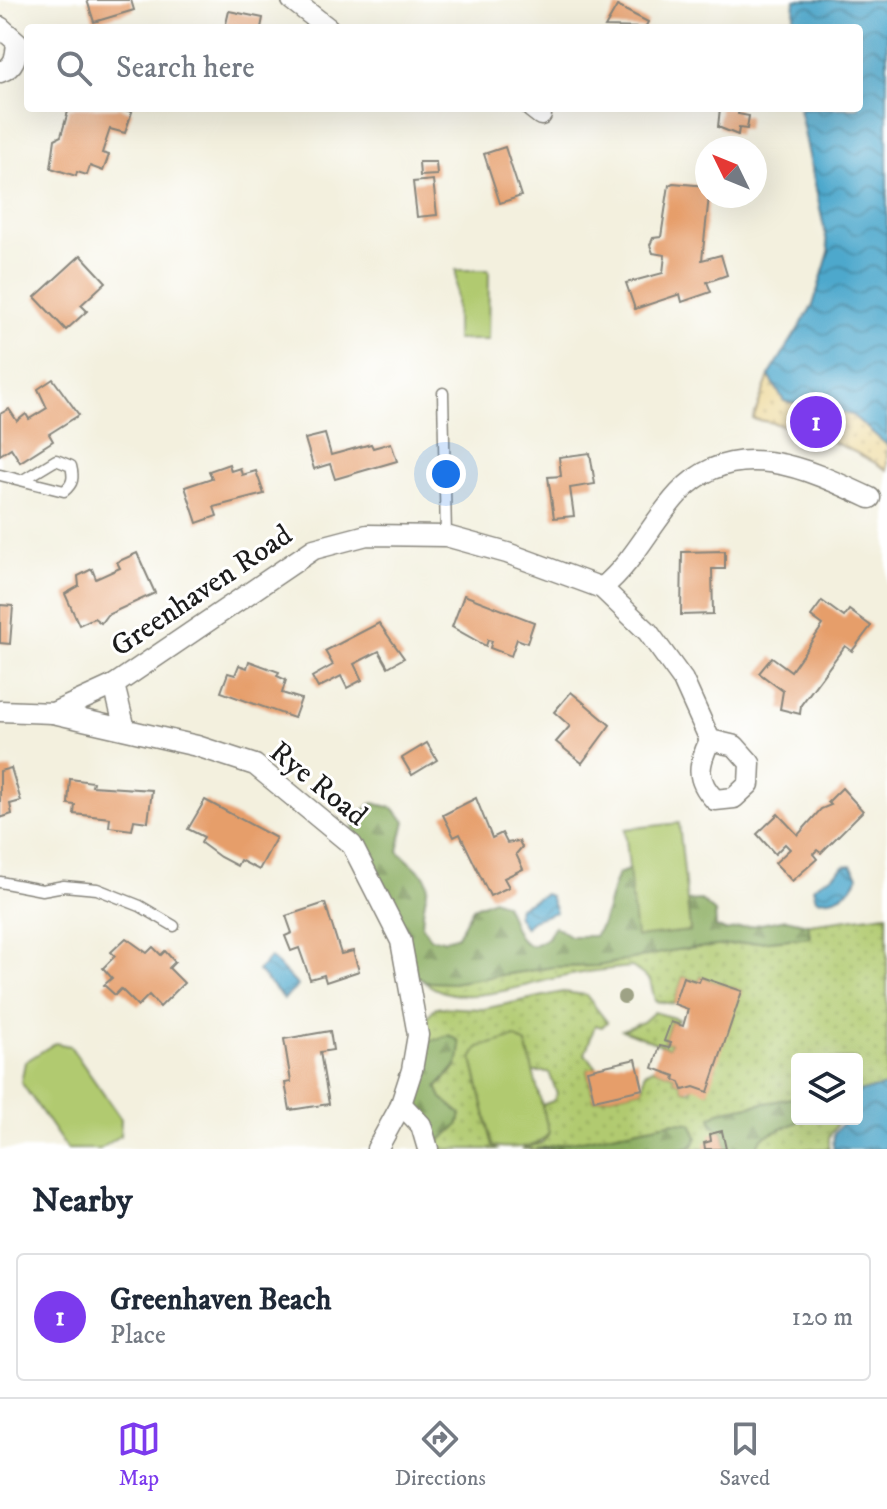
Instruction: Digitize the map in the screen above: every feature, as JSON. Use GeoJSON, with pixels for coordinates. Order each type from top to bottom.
{"type":"FeatureCollection","features":[{"type":"Feature","properties":{"kind":"street"},"geometry":{"type":"LineString","coordinates":[[292,0],[323,24]]}},
{"type":"Feature","properties":{"kind":"street"},"geometry":{"type":"LineString","coordinates":[[0,27],[17,42],[16,58],[9,69],[0,72]]}},
{"type":"Feature","properties":{"kind":"street"},"geometry":{"type":"LineString","coordinates":[[602,588],[646,541],[678,494],[705,471],[737,461],[766,460],[816,473],[870,498]]}},
{"type":"Feature","properties":{"kind":"street","name":"Greenhaven Road"},"geometry":{"type":"LineString","coordinates":[[0,711],[53,713],[114,685],[314,549],[367,535],[446,536],[507,553],[602,588],[648,632],[683,680],[710,740]]}},
{"type":"Feature","properties":{"kind":"street","name":"Greenhaven Road"},"geometry":{"type":"LineString","coordinates":[[114,685],[125,729]]}},
{"type":"Feature","properties":{"kind":"street","name":"Rye Road"},"geometry":{"type":"LineString","coordinates":[[53,713],[197,746],[255,765],[352,845],[405,954],[418,1035],[412,1070],[401,1104],[377,1149]]}},
{"type":"Feature","properties":{"kind":"street"},"geometry":{"type":"LineString","coordinates":[[401,1104],[421,1125],[428,1149]]}},
{"type":"Feature","properties":{"kind":"lane"},"geometry":{"type":"LineString","coordinates":[[443,393],[446,536]]}},
{"type":"Feature","properties":{"kind":"lane"},"geometry":{"type":"LineString","coordinates":[[0,475],[64,491],[73,481],[73,474],[71,466],[56,460],[23,480]]}},
{"type":"Feature","properties":{"kind":"lane"},"geometry":{"type":"LineString","coordinates":[[0,882],[42,890],[64,886],[97,889],[140,906],[174,926]]}},
{"type":"Feature","properties":{"kind":"green space"},"geometry":{"type":"Polygon","coordinates":[[[456,270],[489,270],[488,340],[456,340],[456,270]]]}},
{"type":"Feature","properties":{"kind":"green space"},"geometry":{"type":"Polygon","coordinates":[[[373,803],[393,808],[405,821],[398,851],[426,878],[428,884],[422,925],[430,938],[445,940],[458,935],[473,908],[493,899],[505,904],[517,934],[532,946],[548,938],[554,926],[570,936],[594,936],[602,924],[618,874],[630,869],[637,936],[690,931],[687,901],[701,900],[715,912],[716,927],[725,931],[786,919],[808,924],[810,937],[676,950],[598,966],[553,967],[452,983],[426,982],[416,976],[407,930],[353,828],[357,815],[373,803]]]}},
{"type":"Feature","properties":{"kind":"green space"},"geometry":{"type":"Polygon","coordinates":[[[679,823],[690,931],[636,937],[625,829],[679,823]]]}},
{"type":"Feature","properties":{"kind":"green space"},"geometry":{"type":"Polygon","coordinates":[[[887,914],[887,1086],[863,1091],[863,1053],[791,1053],[791,1125],[836,1125],[829,1137],[829,1149],[522,1149],[542,1143],[549,1134],[542,1105],[553,1101],[557,1094],[549,1072],[533,1072],[526,1044],[472,1059],[493,1146],[497,1149],[438,1149],[437,1143],[458,1126],[461,1114],[442,1098],[437,1087],[457,1067],[423,1057],[425,1019],[436,1007],[483,1009],[563,992],[586,995],[607,1022],[602,1027],[595,1025],[585,1054],[597,1068],[587,1071],[594,1100],[643,1089],[645,1073],[653,1068],[675,1076],[674,1080],[680,1082],[683,1090],[691,1090],[742,991],[701,977],[699,982],[683,977],[674,1004],[655,1001],[650,980],[632,967],[466,995],[434,988],[420,978],[452,983],[553,967],[598,966],[676,950],[810,937],[808,924],[887,914]]]}},
{"type":"Feature","properties":{"kind":"green space"},"geometry":{"type":"Polygon","coordinates":[[[654,1012],[678,1019],[676,1023],[671,1022],[664,1041],[671,1043],[669,1048],[622,1030],[643,1022],[654,1012]]]}},
{"type":"Feature","properties":{"kind":"green space"},"geometry":{"type":"Polygon","coordinates":[[[449,1035],[459,1041],[460,1056],[455,1067],[437,1087],[442,1098],[461,1114],[458,1126],[437,1143],[413,1102],[430,1041],[449,1035]]]}},
{"type":"Feature","properties":{"kind":"green space"},"geometry":{"type":"Polygon","coordinates":[[[515,1037],[526,1044],[549,1133],[531,1145],[493,1146],[472,1059],[479,1047],[515,1037]]]}},
{"type":"Feature","properties":{"kind":"green space"},"geometry":{"type":"Polygon","coordinates":[[[55,1043],[70,1046],[121,1119],[120,1136],[100,1149],[67,1149],[21,1082],[25,1062],[55,1043]]]}},
{"type":"Feature","properties":{"kind":"green space"},"geometry":{"type":"Polygon","coordinates":[[[791,1098],[791,1125],[763,1137],[755,1149],[726,1149],[722,1131],[713,1126],[711,1117],[719,1112],[791,1098]]]}},
{"type":"Feature","properties":{"kind":"green space"},"geometry":{"type":"Polygon","coordinates":[[[674,1122],[691,1123],[697,1137],[693,1146],[678,1149],[536,1149],[674,1122]]]}},
{"type":"Feature","properties":{"kind":"sand"},"geometry":{"type":"Polygon","coordinates":[[[769,376],[784,401],[852,415],[887,445],[887,470],[823,438],[753,419],[769,376]]]}},
{"type":"Feature","properties":{"kind":"water"},"geometry":{"type":"Polygon","coordinates":[[[795,0],[887,0],[887,445],[852,415],[784,401],[769,376],[813,305],[829,252],[800,112],[863,112],[863,24],[793,24],[795,0]]]}},
{"type":"Feature","properties":{"kind":"water"},"geometry":{"type":"Polygon","coordinates":[[[851,865],[858,876],[847,892],[835,898],[816,899],[813,888],[843,866],[851,865]]]}},
{"type":"Feature","properties":{"kind":"water"},"geometry":{"type":"Polygon","coordinates":[[[545,894],[550,896],[556,912],[532,920],[525,928],[517,915],[519,907],[545,894]]]}},
{"type":"Feature","properties":{"kind":"water"},"geometry":{"type":"Polygon","coordinates":[[[270,957],[298,986],[284,999],[258,971],[270,957]]]}},
{"type":"Feature","properties":{"kind":"water"},"geometry":{"type":"Polygon","coordinates":[[[887,1086],[887,1149],[833,1149],[834,1134],[841,1125],[863,1125],[863,1091],[887,1086]]]}},
{"type":"Feature","properties":{"kind":"building"},"geometry":{"type":"Polygon","coordinates":[[[87,0],[131,0],[134,10],[94,22],[87,0]]]}},
{"type":"Feature","properties":{"kind":"building"},"geometry":{"type":"Polygon","coordinates":[[[617,6],[648,22],[647,24],[607,24],[617,6]]]}},
{"type":"Feature","properties":{"kind":"building"},"geometry":{"type":"Polygon","coordinates":[[[229,11],[263,18],[262,24],[226,24],[229,11]]]}},
{"type":"Feature","properties":{"kind":"building"},"geometry":{"type":"Polygon","coordinates":[[[68,112],[132,112],[125,133],[110,129],[102,153],[109,155],[103,171],[90,166],[87,175],[77,172],[76,176],[51,168],[55,139],[61,136],[68,112]]]}},
{"type":"Feature","properties":{"kind":"building"},"geometry":{"type":"Polygon","coordinates":[[[720,112],[738,112],[749,116],[747,129],[739,128],[738,135],[718,127],[720,112]]]}},
{"type":"Feature","properties":{"kind":"building"},"geometry":{"type":"Polygon","coordinates":[[[505,147],[521,196],[500,203],[484,154],[505,147]]]}},
{"type":"Feature","properties":{"kind":"building"},"geometry":{"type":"Polygon","coordinates":[[[419,162],[436,162],[437,175],[420,176],[419,162]]]}},
{"type":"Feature","properties":{"kind":"building"},"geometry":{"type":"Polygon","coordinates":[[[433,180],[437,215],[417,217],[413,182],[433,180]]]}},
{"type":"Feature","properties":{"kind":"building"},"geometry":{"type":"Polygon","coordinates":[[[669,185],[695,185],[695,208],[708,208],[702,260],[721,255],[727,275],[707,282],[711,292],[682,302],[680,294],[635,309],[626,283],[663,273],[665,255],[653,253],[650,245],[653,238],[661,237],[669,185]]]}},
{"type":"Feature","properties":{"kind":"building"},"geometry":{"type":"Polygon","coordinates":[[[81,255],[106,282],[81,305],[87,311],[66,330],[35,297],[81,255]]]}},
{"type":"Feature","properties":{"kind":"building"},"geometry":{"type":"Polygon","coordinates":[[[53,379],[79,415],[49,434],[53,441],[20,462],[11,448],[0,455],[0,414],[9,409],[17,421],[26,414],[29,419],[47,408],[38,389],[53,379]]]}},
{"type":"Feature","properties":{"kind":"building"},"geometry":{"type":"Polygon","coordinates":[[[325,434],[331,455],[371,444],[373,448],[391,443],[397,461],[335,479],[330,464],[314,469],[305,439],[325,434]]]}},
{"type":"Feature","properties":{"kind":"building"},"geometry":{"type":"Polygon","coordinates":[[[590,453],[595,484],[570,488],[574,516],[554,518],[548,477],[561,476],[559,457],[590,453]]]}},
{"type":"Feature","properties":{"kind":"building"},"geometry":{"type":"Polygon","coordinates":[[[229,464],[231,471],[240,468],[242,475],[256,471],[264,494],[214,507],[217,516],[197,523],[185,487],[212,478],[209,471],[229,464]]]}},
{"type":"Feature","properties":{"kind":"building"},"geometry":{"type":"Polygon","coordinates":[[[725,551],[725,569],[712,569],[713,614],[681,615],[682,552],[725,551]]]}},
{"type":"Feature","properties":{"kind":"building"},"geometry":{"type":"Polygon","coordinates":[[[137,553],[155,593],[107,615],[101,623],[94,618],[79,625],[65,594],[79,586],[78,576],[92,569],[96,579],[120,568],[117,562],[137,553]]]}},
{"type":"Feature","properties":{"kind":"building"},"geometry":{"type":"Polygon","coordinates":[[[464,595],[534,622],[527,643],[517,639],[511,656],[490,648],[492,641],[488,640],[486,646],[452,627],[464,595]]]}},
{"type":"Feature","properties":{"kind":"building"},"geometry":{"type":"Polygon","coordinates":[[[822,601],[844,617],[849,610],[871,626],[852,651],[845,646],[801,705],[800,714],[780,709],[783,691],[759,673],[772,657],[791,671],[823,625],[811,616],[822,601]]]}},
{"type":"Feature","properties":{"kind":"building"},"geometry":{"type":"Polygon","coordinates":[[[0,605],[13,606],[10,644],[0,643],[0,605]]]}},
{"type":"Feature","properties":{"kind":"building"},"geometry":{"type":"Polygon","coordinates":[[[379,623],[404,658],[388,667],[379,651],[354,664],[362,680],[347,688],[341,676],[318,688],[312,677],[333,665],[325,651],[379,623]]]}},
{"type":"Feature","properties":{"kind":"building"},"geometry":{"type":"Polygon","coordinates":[[[249,661],[279,672],[277,676],[286,680],[282,693],[301,699],[294,718],[221,692],[228,673],[235,675],[239,665],[247,668],[249,661]]]}},
{"type":"Feature","properties":{"kind":"building"},"geometry":{"type":"Polygon","coordinates":[[[571,692],[610,725],[582,763],[556,742],[570,726],[554,712],[571,692]]]}},
{"type":"Feature","properties":{"kind":"building"},"geometry":{"type":"Polygon","coordinates":[[[427,743],[437,760],[412,775],[402,758],[427,743]]]}},
{"type":"Feature","properties":{"kind":"building"},"geometry":{"type":"Polygon","coordinates":[[[11,768],[21,801],[10,804],[12,814],[0,818],[0,771],[11,768]]]}},
{"type":"Feature","properties":{"kind":"building"},"geometry":{"type":"Polygon","coordinates":[[[70,779],[93,782],[92,786],[152,790],[148,822],[134,820],[132,830],[109,827],[110,818],[74,814],[75,805],[68,804],[70,779]]]}},
{"type":"Feature","properties":{"kind":"building"},"geometry":{"type":"Polygon","coordinates":[[[842,788],[863,811],[821,853],[817,850],[813,854],[817,859],[792,881],[775,863],[790,849],[785,844],[775,854],[757,834],[778,814],[798,835],[821,809],[831,805],[828,802],[842,788]]]}},
{"type":"Feature","properties":{"kind":"building"},"geometry":{"type":"Polygon","coordinates":[[[476,798],[492,838],[502,833],[507,843],[519,841],[522,847],[516,854],[523,869],[504,878],[509,887],[490,896],[460,834],[454,837],[443,815],[476,798]]]}},
{"type":"Feature","properties":{"kind":"building"},"geometry":{"type":"Polygon","coordinates":[[[205,800],[276,838],[259,870],[240,860],[237,866],[220,857],[201,843],[204,837],[188,829],[205,800]]]}},
{"type":"Feature","properties":{"kind":"building"},"geometry":{"type":"Polygon","coordinates":[[[325,903],[341,954],[353,951],[359,971],[326,982],[324,975],[310,979],[299,948],[291,951],[285,936],[292,933],[286,916],[325,903]]]}},
{"type":"Feature","properties":{"kind":"building"},"geometry":{"type":"Polygon","coordinates":[[[126,938],[147,953],[153,947],[161,955],[165,951],[175,962],[169,968],[184,983],[160,1007],[149,995],[138,1006],[121,989],[115,995],[104,985],[112,978],[103,968],[115,956],[111,952],[126,938]]]}},
{"type":"Feature","properties":{"kind":"building"},"geometry":{"type":"Polygon","coordinates":[[[683,977],[699,982],[701,977],[742,991],[708,1092],[694,1087],[683,1090],[680,1082],[674,1080],[675,1076],[653,1068],[660,1046],[669,1048],[671,1043],[664,1041],[671,1022],[683,1026],[688,1009],[674,1004],[683,977]]]}},
{"type":"Feature","properties":{"kind":"building"},"geometry":{"type":"Polygon","coordinates":[[[330,1031],[333,1050],[320,1052],[329,1104],[290,1110],[285,1083],[291,1082],[284,1039],[330,1031]]]}},
{"type":"Feature","properties":{"kind":"building"},"geometry":{"type":"Polygon","coordinates":[[[636,1059],[643,1089],[594,1100],[587,1070],[636,1059]]]}},
{"type":"Feature","properties":{"kind":"building"},"geometry":{"type":"Polygon","coordinates":[[[722,1131],[726,1149],[705,1149],[704,1143],[711,1141],[710,1134],[722,1131]]]}},
{"type":"Feature","properties":{"kind":"place","name":"Greenhaven Beach"},"geometry":{"type":"Point","coordinates":[816,422]}}]}
